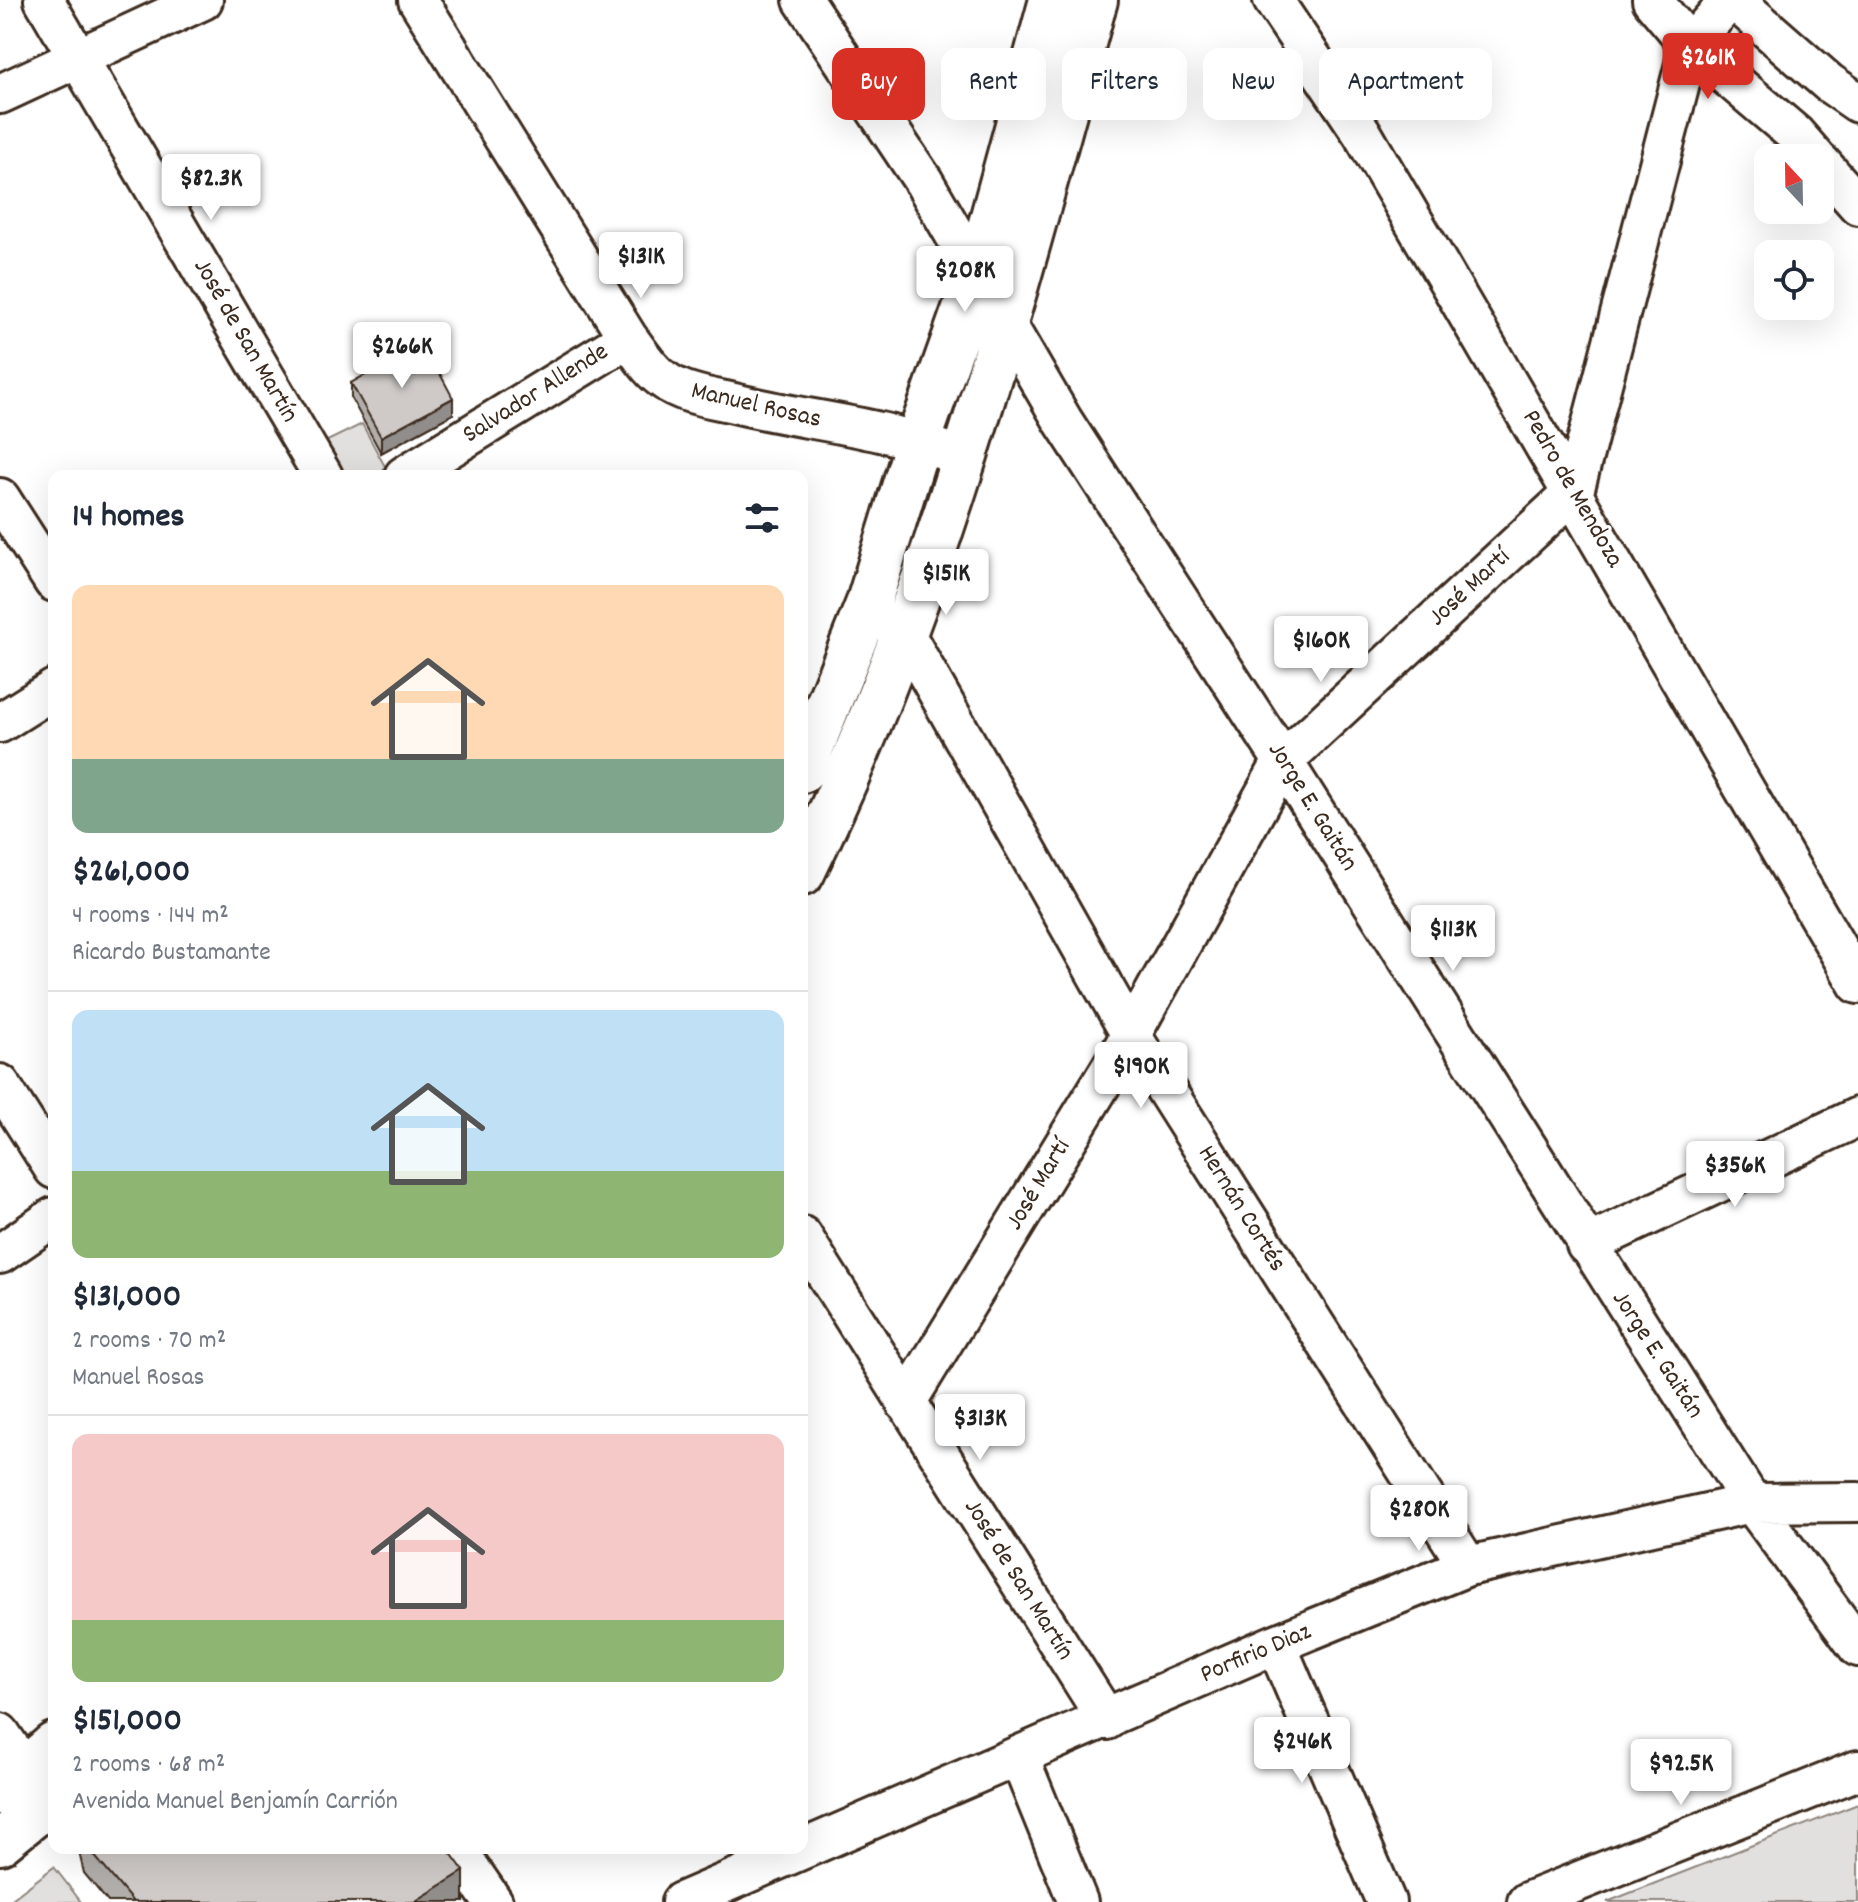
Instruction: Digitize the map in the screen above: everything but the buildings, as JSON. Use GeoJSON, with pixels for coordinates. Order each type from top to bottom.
{"type":"FeatureCollection","features":[{"type":"Feature","properties":{"kind":"main road"},"geometry":{"type":"LineString","coordinates":[[808,755],[867,609],[919,439],[978,272],[1052,0]]}},
{"type":"Feature","properties":{"kind":"main road"},"geometry":{"type":"LineString","coordinates":[[808,859],[905,634],[1006,328],[1095,0]]}},
{"type":"Feature","properties":{"kind":"main road"},"geometry":{"type":"LineString","coordinates":[[0,1842],[36,1782]]}},
{"type":"Feature","properties":{"kind":"street","name":"José de San Martín"},"geometry":{"type":"LineString","coordinates":[[44,0],[320,470]]}},
{"type":"Feature","properties":{"kind":"street"},"geometry":{"type":"LineString","coordinates":[[0,94],[78,55],[203,0]]}},
{"type":"Feature","properties":{"kind":"street","name":"Manuel Rosas"},"geometry":{"type":"LineString","coordinates":[[418,0],[628,338],[657,374],[677,388],[765,411],[919,439],[962,458]]}},
{"type":"Feature","properties":{"kind":"street","name":"Jorge E. Gaitán"},"geometry":{"type":"LineString","coordinates":[[803,0],[924,182],[978,272],[1006,328],[1283,761],[1586,1245],[1752,1503],[1858,1647]]}},
{"type":"Feature","properties":{"kind":"street","name":"Pedro de Mendoza"},"geometry":{"type":"LineString","coordinates":[[1273,0],[1362,133],[1858,984]]}},
{"type":"Feature","properties":{"kind":"street"},"geometry":{"type":"LineString","coordinates":[[1652,0],[1690,45],[1804,144]]}},
{"type":"Feature","properties":{"kind":"street"},"geometry":{"type":"LineString","coordinates":[[1574,492],[1690,45],[1732,0],[1829,83],[1858,103]]}},
{"type":"Feature","properties":{"kind":"street"},"geometry":{"type":"LineString","coordinates":[[1834,178],[1858,205]]}},
{"type":"Feature","properties":{"kind":"street","name":"Salvador Allende"},"geometry":{"type":"LineString","coordinates":[[414,470],[628,338]]}},
{"type":"Feature","properties":{"kind":"street","name":"José Martí"},"geometry":{"type":"LineString","coordinates":[[906,1403],[1131,1035],[1283,761],[1574,492]]}},
{"type":"Feature","properties":{"kind":"street"},"geometry":{"type":"LineString","coordinates":[[0,498],[48,573]]}},
{"type":"Feature","properties":{"kind":"street","name":"Hernán Cortés"},"geometry":{"type":"LineString","coordinates":[[867,609],[905,634],[1131,1035],[1468,1566]]}},
{"type":"Feature","properties":{"kind":"street"},"geometry":{"type":"LineString","coordinates":[[0,723],[48,693]]}},
{"type":"Feature","properties":{"kind":"street"},"geometry":{"type":"LineString","coordinates":[[0,1084],[48,1160]]}},
{"type":"Feature","properties":{"kind":"street"},"geometry":{"type":"LineString","coordinates":[[1586,1245],[1858,1117]]}},
{"type":"Feature","properties":{"kind":"street"},"geometry":{"type":"LineString","coordinates":[[0,1254],[48,1221]]}},
{"type":"Feature","properties":{"kind":"street","name":"José de San Martín"},"geometry":{"type":"LineString","coordinates":[[808,1246],[1107,1720]]}},
{"type":"Feature","properties":{"kind":"street","name":"Porfirio Diaz"},"geometry":{"type":"LineString","coordinates":[[808,1849],[1276,1644],[1468,1566],[1752,1503],[1858,1502]]}},
{"type":"Feature","properties":{"kind":"street"},"geometry":{"type":"LineString","coordinates":[[1276,1644],[1386,1902]]}},
{"type":"Feature","properties":{"kind":"street"},"geometry":{"type":"LineString","coordinates":[[0,1733],[36,1782]]}},
{"type":"Feature","properties":{"kind":"street"},"geometry":{"type":"LineString","coordinates":[[1019,1757],[1078,1902]]}},
{"type":"Feature","properties":{"kind":"street"},"geometry":{"type":"LineString","coordinates":[[1527,1902],[1858,1770]]}},
{"type":"Feature","properties":{"kind":"street"},"geometry":{"type":"LineString","coordinates":[[460,1854],[493,1902]]}},
{"type":"Feature","properties":{"kind":"street","name":"Porfirio Diaz"},"geometry":{"type":"LineString","coordinates":[[700,1898],[798,1854]]}},
{"type":"Feature","properties":{"kind":"shaded area"},"geometry":{"type":"Polygon","coordinates":[[[362,424],[387,470],[326,470],[315,447],[362,424]]]}},
{"type":"Feature","properties":{"kind":"shaded area"},"geometry":{"type":"Polygon","coordinates":[[[1858,1804],[1858,1902],[1607,1902],[1858,1804]]]}},
{"type":"Feature","properties":{"kind":"shaded area"},"geometry":{"type":"Polygon","coordinates":[[[54,1867],[81,1902],[8,1902],[54,1867]]]}}]}
